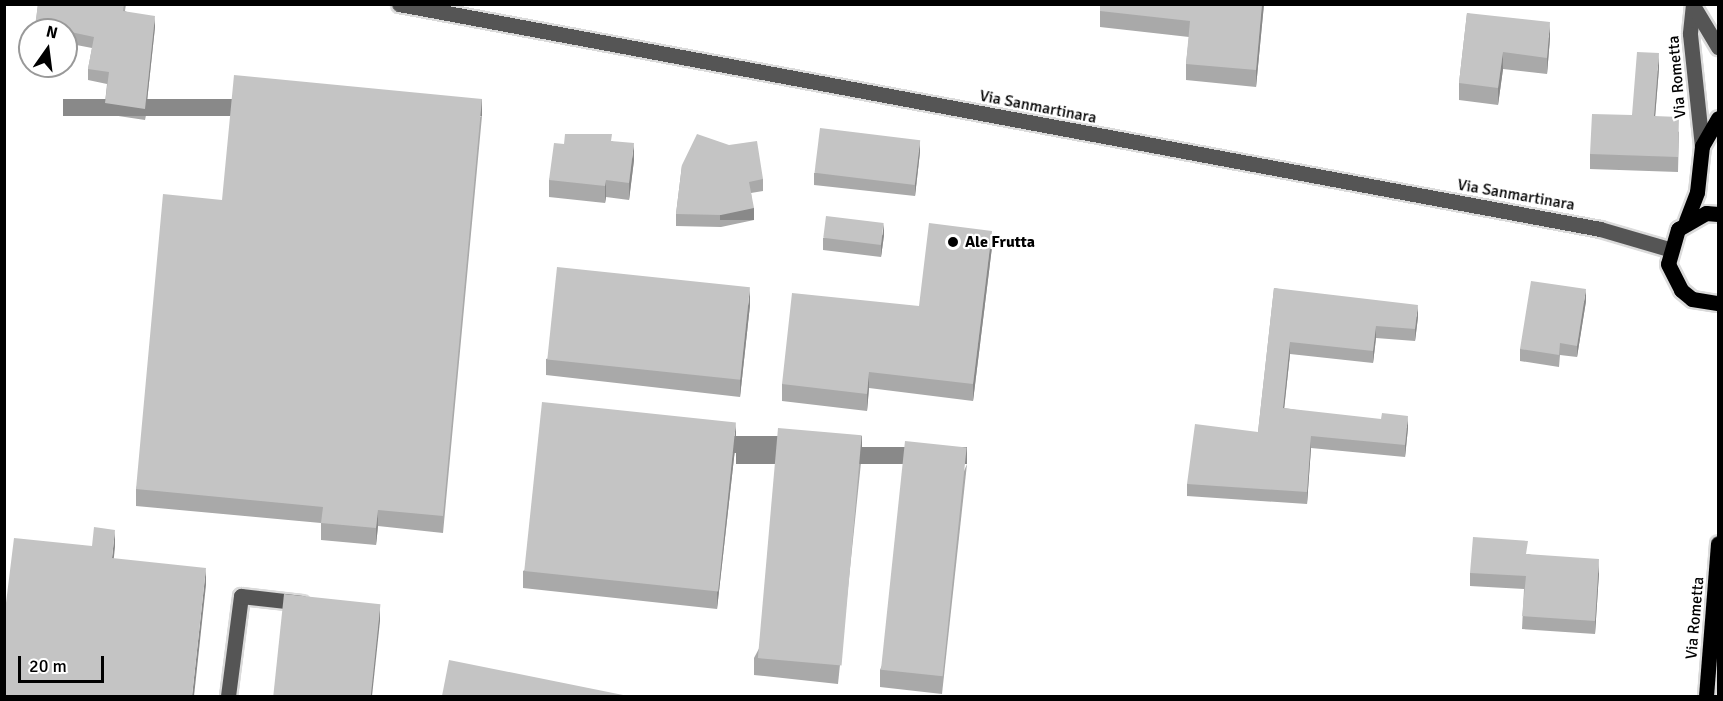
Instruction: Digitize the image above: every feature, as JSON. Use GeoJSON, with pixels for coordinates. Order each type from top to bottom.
{"type":"FeatureCollection","features":[{"type":"Feature","properties":{"kind":"main road","name":"Via Rometta"},"geometry":{"type":"LineString","coordinates":[[1669,249],[1686,221],[1697,192],[1702,146],[1719,118]]}},
{"type":"Feature","properties":{"kind":"main road"},"geometry":{"type":"LineString","coordinates":[[1686,221],[1719,214]]}},
{"type":"Feature","properties":{"kind":"main road"},"geometry":{"type":"LineString","coordinates":[[1669,249],[1672,278],[1681,290],[1692,299],[1719,303]]}},
{"type":"Feature","properties":{"kind":"main road","name":"Via Rometta"},"geometry":{"type":"LineString","coordinates":[[1706,696],[1719,543]]}},
{"type":"Feature","properties":{"kind":"street","name":"Via Sanmartinara"},"geometry":{"type":"LineString","coordinates":[[399,4],[1600,230],[1669,249]]}},
{"type":"Feature","properties":{"kind":"street","name":"Via Rometta"},"geometry":{"type":"LineString","coordinates":[[1693,5],[1719,47]]}},
{"type":"Feature","properties":{"kind":"street","name":"Via Rometta"},"geometry":{"type":"LineString","coordinates":[[1693,5],[1690,34],[1702,146]]}},
{"type":"Feature","properties":{"kind":"street"},"geometry":{"type":"LineString","coordinates":[[228,696],[241,597],[321,605]]}},
{"type":"Feature","properties":{"kind":"building"},"geometry":{"type":"Polygon","coordinates":[[[38,4],[124,4],[123,11],[155,16],[145,109],[105,103],[109,72],[88,69],[94,37],[78,34],[78,18],[36,18],[38,4]]]}},
{"type":"Feature","properties":{"kind":"building"},"geometry":{"type":"Polygon","coordinates":[[[1100,4],[1262,4],[1256,70],[1186,64],[1190,21],[1100,11],[1100,4]]]}},
{"type":"Feature","properties":{"kind":"building"},"geometry":{"type":"Polygon","coordinates":[[[1467,13],[1550,22],[1547,58],[1503,52],[1498,88],[1459,83],[1467,13]]]}},
{"type":"Feature","properties":{"kind":"building"},"geometry":{"type":"Polygon","coordinates":[[[1637,52],[1659,53],[1654,116],[1679,117],[1678,157],[1590,154],[1592,114],[1632,115],[1637,52]]]}},
{"type":"Feature","properties":{"kind":"building"},"geometry":{"type":"Polygon","coordinates":[[[234,75],[482,99],[443,516],[378,510],[376,528],[321,523],[323,507],[136,489],[163,194],[222,200],[234,75]]]}},
{"type":"Feature","properties":{"kind":"building"},"geometry":{"type":"Polygon","coordinates":[[[820,128],[920,140],[915,185],[815,173],[820,128]]]}},
{"type":"Feature","properties":{"kind":"building"},"geometry":{"type":"Polygon","coordinates":[[[565,134],[612,134],[611,141],[634,143],[629,183],[606,180],[605,186],[549,180],[554,143],[564,144],[565,134]]]}},
{"type":"Feature","properties":{"kind":"building"},"geometry":{"type":"Polygon","coordinates":[[[697,134],[729,145],[757,141],[763,179],[749,182],[754,208],[721,215],[676,214],[682,165],[697,134]]]}},
{"type":"Feature","properties":{"kind":"building"},"geometry":{"type":"Polygon","coordinates":[[[826,216],[884,223],[881,245],[823,238],[826,216]]]}},
{"type":"Feature","properties":{"kind":"building"},"geometry":{"type":"Polygon","coordinates":[[[929,223],[992,231],[973,384],[869,372],[867,394],[782,384],[792,293],[919,306],[929,223]]]}},
{"type":"Feature","properties":{"kind":"building"},"geometry":{"type":"Polygon","coordinates":[[[557,267],[750,287],[740,380],[547,359],[557,267]]]}},
{"type":"Feature","properties":{"kind":"building"},"geometry":{"type":"Polygon","coordinates":[[[1531,281],[1586,289],[1577,346],[1560,343],[1559,355],[1520,349],[1531,281]]]}},
{"type":"Feature","properties":{"kind":"building"},"geometry":{"type":"Polygon","coordinates":[[[1274,288],[1418,305],[1415,329],[1376,326],[1373,351],[1290,342],[1283,408],[1381,419],[1382,413],[1408,416],[1405,445],[1311,436],[1307,492],[1187,484],[1195,424],[1258,432],[1274,288]]]}},
{"type":"Feature","properties":{"kind":"building"},"geometry":{"type":"Polygon","coordinates":[[[542,402],[736,422],[718,591],[524,571],[542,402]]]}},
{"type":"Feature","properties":{"kind":"building"},"geometry":{"type":"Polygon","coordinates":[[[778,428],[862,435],[842,665],[758,658],[778,428]]]}},
{"type":"Feature","properties":{"kind":"building"},"geometry":{"type":"Polygon","coordinates":[[[905,441],[967,447],[943,676],[881,670],[905,441]]]}},
{"type":"Feature","properties":{"kind":"building"},"geometry":{"type":"Polygon","coordinates":[[[94,527],[115,530],[112,558],[206,568],[192,696],[4,696],[4,619],[14,538],[92,546],[94,527]]]}},
{"type":"Feature","properties":{"kind":"building"},"geometry":{"type":"Polygon","coordinates":[[[1473,537],[1528,541],[1526,554],[1599,559],[1595,621],[1522,616],[1526,576],[1470,573],[1473,537]]]}},
{"type":"Feature","properties":{"kind":"building"},"geometry":{"type":"Polygon","coordinates":[[[284,594],[380,604],[371,696],[273,696],[284,594]]]}},
{"type":"Feature","properties":{"kind":"building"},"geometry":{"type":"Polygon","coordinates":[[[449,660],[628,696],[442,696],[449,660]]]}},
{"type":"Feature","properties":{"kind":"place","name":"Ale Frutta"},"geometry":{"type":"Point","coordinates":[953,242]}}]}
